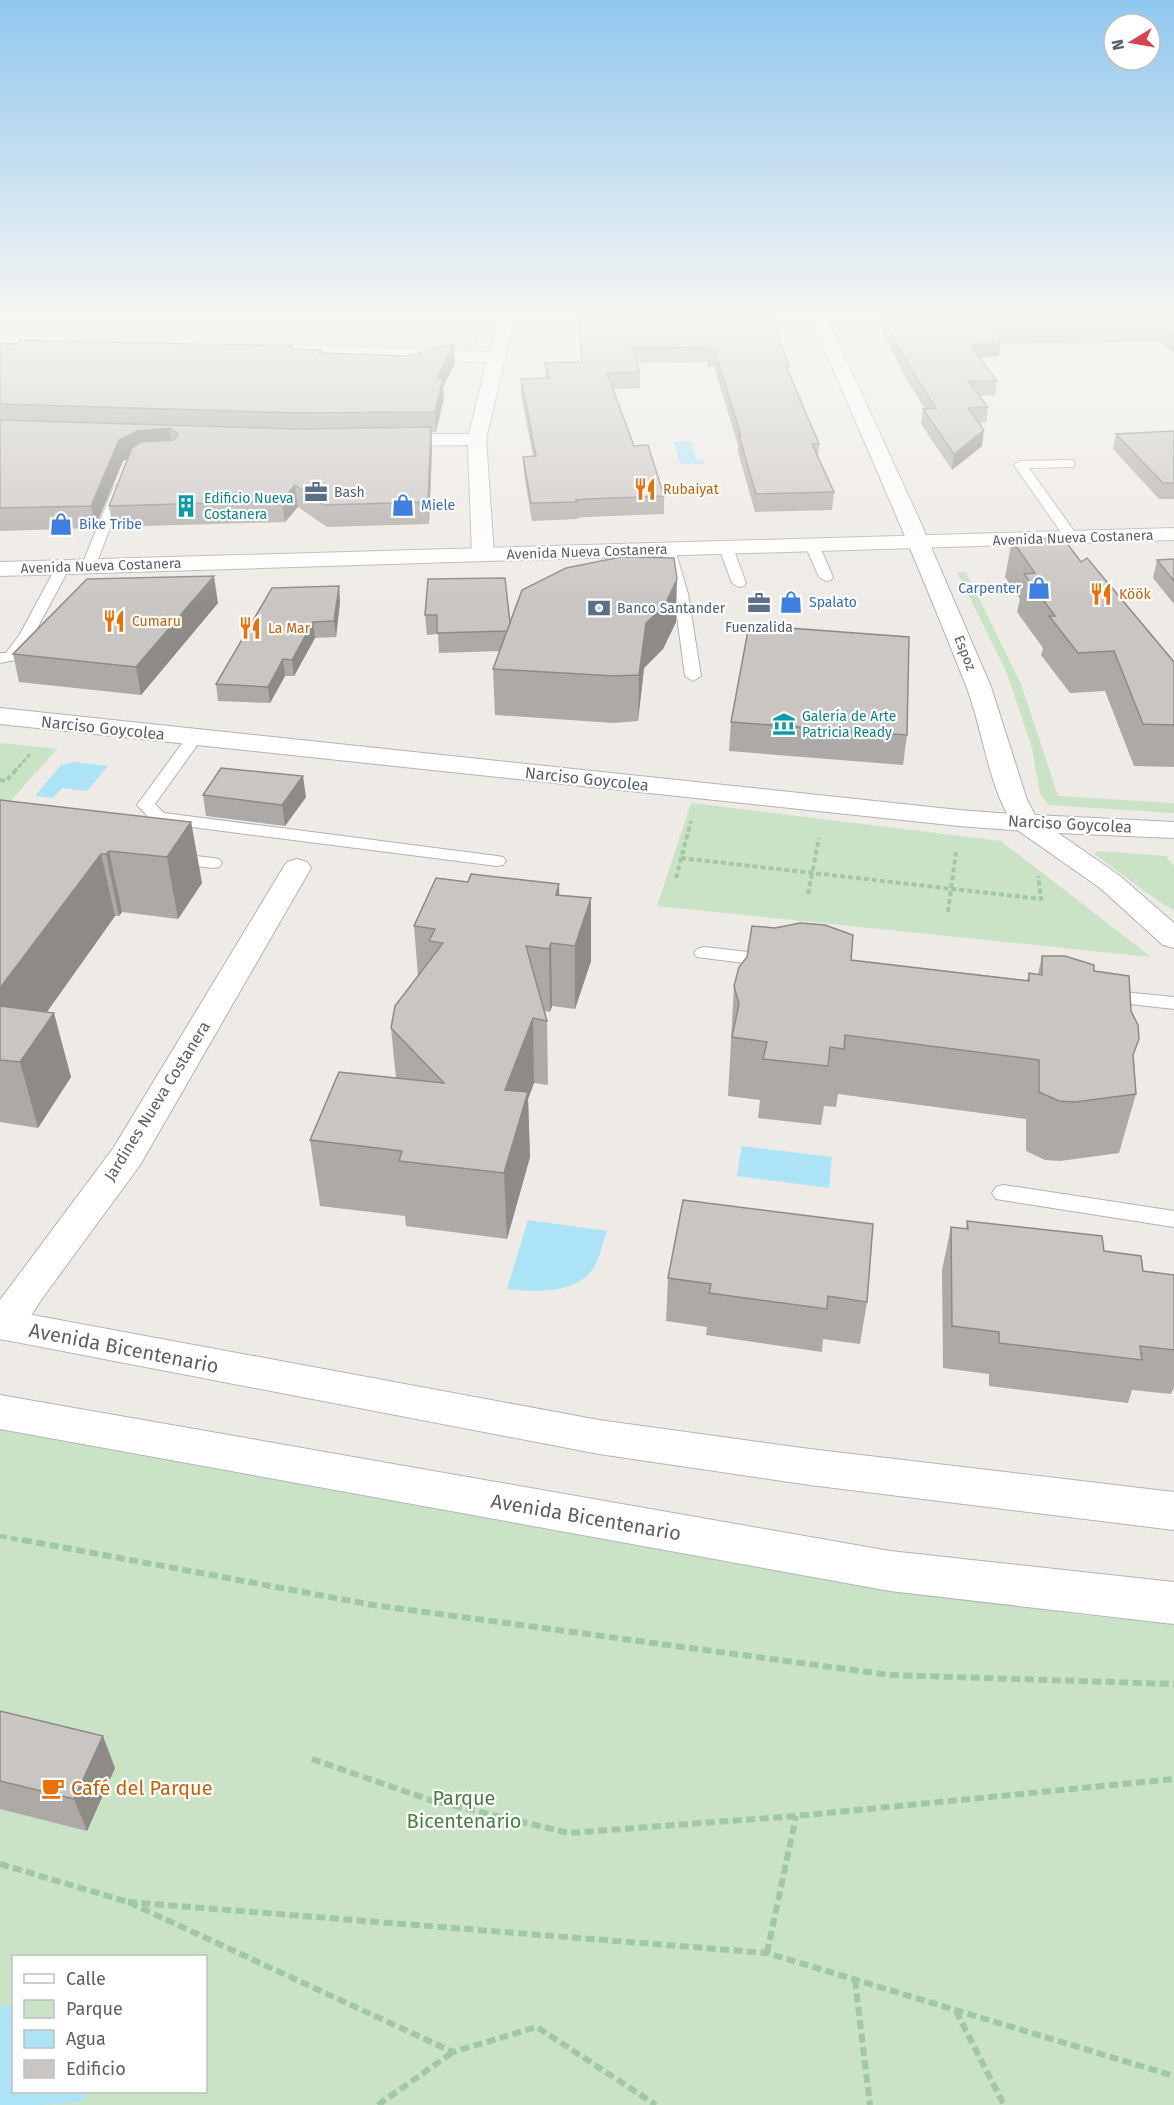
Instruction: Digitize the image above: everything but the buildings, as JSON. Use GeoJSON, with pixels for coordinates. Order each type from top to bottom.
{"type":"FeatureCollection","features":[{"type":"Feature","properties":{"kind":"street"},"geometry":{"type":"LineString","coordinates":[[483,555],[477,439],[484,412]]}},
{"type":"Feature","properties":{"kind":"street","name":"Espoz"},"geometry":{"type":"LineString","coordinates":[[861,412],[979,687],[1013,800],[1026,823],[1110,882],[1174,939]]}},
{"type":"Feature","properties":{"kind":"street"},"geometry":{"type":"LineString","coordinates":[[372,440],[477,439]]}},
{"type":"Feature","properties":{"kind":"street","name":"Avenida Nueva Costanera"},"geometry":{"type":"LineString","coordinates":[[0,569],[1174,534]]}},
{"type":"Feature","properties":{"kind":"street","name":"Narciso Goycolea"},"geometry":{"type":"LineString","coordinates":[[0,716],[959,818],[1174,830]]}},
{"type":"Feature","properties":{"kind":"street","name":"Jardines Nueva Costanera"},"geometry":{"type":"LineString","coordinates":[[2,1325],[127,1156],[297,868]]}},
{"type":"Feature","properties":{"kind":"street","name":"Avenida Bicentenario"},"geometry":{"type":"LineString","coordinates":[[2,1325],[599,1437],[810,1467],[1174,1511]]}},
{"type":"Feature","properties":{"kind":"street","name":"Avenida Bicentenario"},"geometry":{"type":"LineString","coordinates":[[0,1412],[890,1571],[1174,1604]]}},
{"type":"Feature","properties":{"kind":"lane"},"geometry":{"type":"LineString","coordinates":[[1070,464],[1020,465],[1072,538]]}},
{"type":"Feature","properties":{"kind":"lane"},"geometry":{"type":"LineString","coordinates":[[88,567],[126,472]]}},
{"type":"Feature","properties":{"kind":"lane"},"geometry":{"type":"LineString","coordinates":[[812,545],[826,577]]}},
{"type":"Feature","properties":{"kind":"lane"},"geometry":{"type":"LineString","coordinates":[[726,548],[739,583]]}},
{"type":"Feature","properties":{"kind":"lane"},"geometry":{"type":"LineString","coordinates":[[668,550],[681,594],[693,676]]}},
{"type":"Feature","properties":{"kind":"lane"},"geometry":{"type":"LineString","coordinates":[[0,658],[11,657],[27,634],[63,567]]}},
{"type":"Feature","properties":{"kind":"lane"},"geometry":{"type":"LineString","coordinates":[[195,737],[146,805],[159,818],[497,861]]}},
{"type":"Feature","properties":{"kind":"lane"},"geometry":{"type":"LineString","coordinates":[[154,856],[213,863]]}},
{"type":"Feature","properties":{"kind":"lane"},"geometry":{"type":"LineString","coordinates":[[704,953],[798,963]]}},
{"type":"Feature","properties":{"kind":"lane"},"geometry":{"type":"LineString","coordinates":[[1077,993],[1174,1003]]}},
{"type":"Feature","properties":{"kind":"lane"},"geometry":{"type":"LineString","coordinates":[[1004,1193],[1174,1220]]}},
{"type":"Feature","properties":{"kind":"path"},"geometry":{"type":"LineString","coordinates":[[0,780],[6,781],[35,750]]}},
{"type":"Feature","properties":{"kind":"path"},"geometry":{"type":"LineString","coordinates":[[676,878],[692,818]]}},
{"type":"Feature","properties":{"kind":"path"},"geometry":{"type":"LineString","coordinates":[[808,894],[814,874],[819,838]]}},
{"type":"Feature","properties":{"kind":"path"},"geometry":{"type":"LineString","coordinates":[[948,912],[953,889],[956,852]]}},
{"type":"Feature","properties":{"kind":"path"},"geometry":{"type":"LineString","coordinates":[[681,858],[1041,899],[1038,870]]}},
{"type":"Feature","properties":{"kind":"path"},"geometry":{"type":"LineString","coordinates":[[0,1536],[373,1605],[890,1675],[1174,1684]]}},
{"type":"Feature","properties":{"kind":"path"},"geometry":{"type":"LineString","coordinates":[[312,1759],[430,1800],[569,1833],[796,1816],[1174,1779]]}},
{"type":"Feature","properties":{"kind":"path"},"geometry":{"type":"LineString","coordinates":[[767,1953],[796,1816]]}},
{"type":"Feature","properties":{"kind":"path"},"geometry":{"type":"LineString","coordinates":[[0,1864],[129,1902],[453,2052]]}},
{"type":"Feature","properties":{"kind":"path"},"geometry":{"type":"LineString","coordinates":[[129,1902],[767,1953],[1174,2076]]}},
{"type":"Feature","properties":{"kind":"path"},"geometry":{"type":"LineString","coordinates":[[855,1980],[870,2105]]}},
{"type":"Feature","properties":{"kind":"path"},"geometry":{"type":"LineString","coordinates":[[956,2011],[1004,2105]]}},
{"type":"Feature","properties":{"kind":"path"},"geometry":{"type":"LineString","coordinates":[[378,2105],[453,2052],[537,2026],[656,2105]]}},
{"type":"Feature","properties":{"kind":"green space"},"geometry":{"type":"Polygon","coordinates":[[[957,572],[966,572],[1021,684],[1058,796],[1174,803],[1174,813],[1049,805],[1040,794],[1032,748],[1007,673],[957,572]]]}},
{"type":"Feature","properties":{"kind":"green space"},"geometry":{"type":"Polygon","coordinates":[[[0,743],[57,749],[5,807],[0,807],[0,743]]]}},
{"type":"Feature","properties":{"kind":"green space"},"geometry":{"type":"Polygon","coordinates":[[[691,803],[1001,841],[1151,957],[657,906],[691,803]]]}},
{"type":"Feature","properties":{"kind":"green space"},"geometry":{"type":"Polygon","coordinates":[[[1097,851],[1166,856],[1174,866],[1174,910],[1158,901],[1097,856],[1095,853],[1097,851]]]}},
{"type":"Feature","properties":{"kind":"green space","name":"Parque Bicentenario"},"geometry":{"type":"Polygon","coordinates":[[[0,1428],[1073,1614],[1174,1624],[1174,2105],[0,2105],[0,1428]]]}},
{"type":"Feature","properties":{"kind":"water"},"geometry":{"type":"Polygon","coordinates":[[[691,441],[696,459],[703,460],[704,464],[680,464],[673,442],[691,441]]]}},
{"type":"Feature","properties":{"kind":"water"},"geometry":{"type":"Polygon","coordinates":[[[75,762],[108,766],[87,791],[62,788],[53,798],[35,796],[61,765],[75,762]]]}},
{"type":"Feature","properties":{"kind":"water"},"geometry":{"type":"Polygon","coordinates":[[[742,1146],[832,1157],[829,1188],[737,1176],[742,1146]]]}},
{"type":"Feature","properties":{"kind":"water"},"geometry":{"type":"Polygon","coordinates":[[[528,1220],[607,1231],[594,1267],[577,1283],[566,1287],[542,1291],[507,1289],[528,1220]]]}},
{"type":"Feature","properties":{"kind":"water"},"geometry":{"type":"Polygon","coordinates":[[[12,2005],[12,2093],[87,2093],[84,2101],[40,2105],[0,2105],[0,2007],[12,2005]]]}},
{"type":"Feature","properties":{"kind":"place","name":"Rubaiyat"},"geometry":{"type":"Point","coordinates":[645,489]}},
{"type":"Feature","properties":{"kind":"place","name":"Bash"},"geometry":{"type":"Point","coordinates":[316,492]}},
{"type":"Feature","properties":{"kind":"place","name":"Miele"},"geometry":{"type":"Point","coordinates":[403,505]}},
{"type":"Feature","properties":{"kind":"place","name":"Edificio Nueva Costanera"},"geometry":{"type":"Point","coordinates":[186,506]}},
{"type":"Feature","properties":{"kind":"place","name":"Bike Tribe"},"geometry":{"type":"Point","coordinates":[61,524]}},
{"type":"Feature","properties":{"kind":"place","name":"Carpenter"},"geometry":{"type":"Point","coordinates":[1039,588]}},
{"type":"Feature","properties":{"kind":"place","name":"Köök"},"geometry":{"type":"Point","coordinates":[1101,594]}},
{"type":"Feature","properties":{"kind":"place","name":"Spalato"},"geometry":{"type":"Point","coordinates":[791,602]}},
{"type":"Feature","properties":{"kind":"place","name":"Fuenzalida"},"geometry":{"type":"Point","coordinates":[759,603]}},
{"type":"Feature","properties":{"kind":"place","name":"Banco Santander"},"geometry":{"type":"Point","coordinates":[599,608]}},
{"type":"Feature","properties":{"kind":"place","name":"Cumaru"},"geometry":{"type":"Point","coordinates":[114,621]}},
{"type":"Feature","properties":{"kind":"place","name":"La Mar"},"geometry":{"type":"Point","coordinates":[250,628]}},
{"type":"Feature","properties":{"kind":"place","name":"Galería de Arte Patricia Ready"},"geometry":{"type":"Point","coordinates":[784,724]}},
{"type":"Feature","properties":{"kind":"place","name":"Café del Parque"},"geometry":{"type":"Point","coordinates":[53,1788]}}]}
